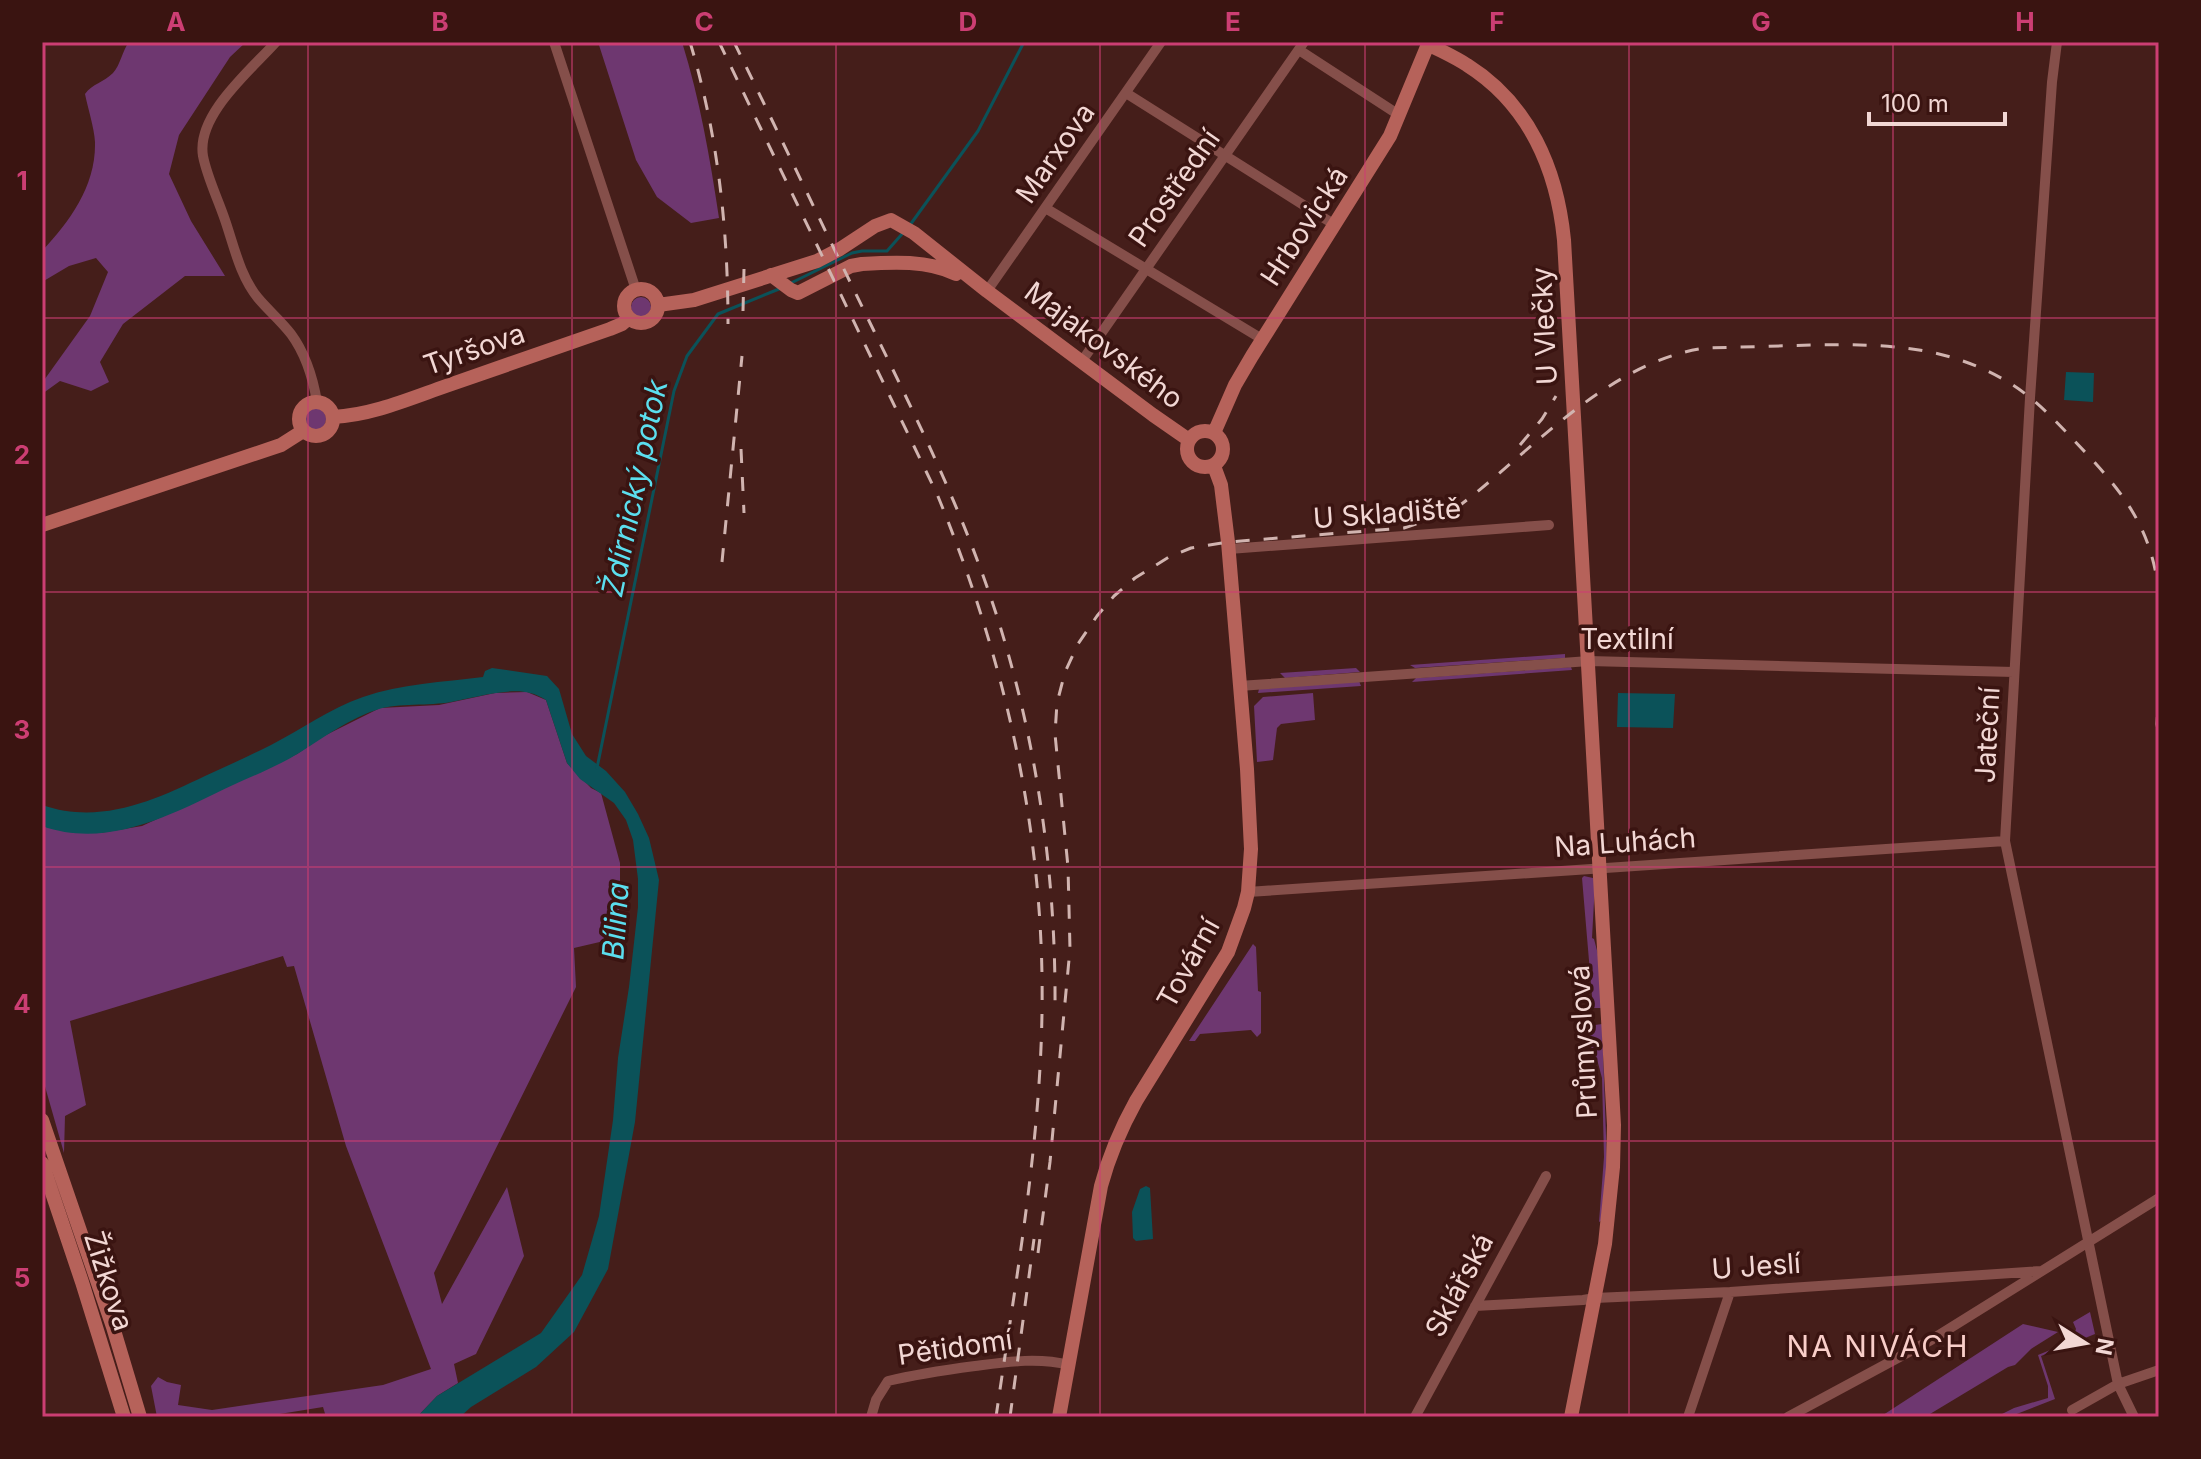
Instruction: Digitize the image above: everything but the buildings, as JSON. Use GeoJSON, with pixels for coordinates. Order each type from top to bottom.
{"type":"FeatureCollection","features":[{"type":"Feature","properties":{"kind":"main road","name":"Hrbovická"},"geometry":{"type":"LineString","coordinates":[[1214,433],[1235,385],[1262,339],[1378,158],[1428,43]]}},
{"type":"Feature","properties":{"kind":"main road","name":"U Vlečky"},"geometry":{"type":"LineString","coordinates":[[1428,43],[1468,65],[1517,111],[1547,161],[1561,211],[1589,661]]}},
{"type":"Feature","properties":{"kind":"main road","name":"Majakovského"},"geometry":{"type":"LineString","coordinates":[[860,234],[891,220],[901,224],[1189,440]]}},
{"type":"Feature","properties":{"kind":"main road","name":"Tyršova"},"geometry":{"type":"LineString","coordinates":[[42,525],[281,445],[303,431],[311,436],[321,436],[330,428],[333,417],[367,413],[428,393],[610,329],[629,318],[638,323],[648,322],[655,315],[658,305],[781,283],[860,234]]}},
{"type":"Feature","properties":{"kind":"main road","name":"Majakovského"},"geometry":{"type":"LineString","coordinates":[[781,283],[803,292],[851,266],[876,263],[929,265],[943,268],[987,291]]}},
{"type":"Feature","properties":{"kind":"main road"},"geometry":{"type":"LineString","coordinates":[[629,318],[624,302],[636,290],[651,293],[658,305]]}},
{"type":"Feature","properties":{"kind":"main road"},"geometry":{"type":"LineString","coordinates":[[303,431],[298,419],[305,405],[317,402],[329,408],[333,417]]}},
{"type":"Feature","properties":{"kind":"main road"},"geometry":{"type":"LineString","coordinates":[[1199,432],[1214,433],[1224,447],[1221,458],[1214,466],[1198,467],[1191,462],[1187,448],[1189,440],[1199,432]]}},
{"type":"Feature","properties":{"kind":"main road","name":"Tovární"},"geometry":{"type":"LineString","coordinates":[[1059,1417],[1101,1186],[1112,1151],[1136,1101],[1228,952],[1248,892],[1250,815],[1229,549],[1221,485],[1214,466]]}},
{"type":"Feature","properties":{"kind":"main road","name":"Průmyslová"},"geometry":{"type":"LineString","coordinates":[[1571,1417],[1610,1210],[1614,1125],[1589,661]]}},
{"type":"Feature","properties":{"kind":"main road","name":"Žižkova"},"geometry":{"type":"LineString","coordinates":[[42,1120],[113,1327],[140,1417]]}},
{"type":"Feature","properties":{"kind":"main road","name":"Žižkova"},"geometry":{"type":"LineString","coordinates":[[42,1163],[124,1417]]}},
{"type":"Feature","properties":{"kind":"street"},"geometry":{"type":"LineString","coordinates":[[276,42],[218,106],[209,121],[203,156],[244,276],[256,296],[297,343],[304,356],[317,402]]}},
{"type":"Feature","properties":{"kind":"street"},"geometry":{"type":"LineString","coordinates":[[554,42],[636,290]]}},
{"type":"Feature","properties":{"kind":"street","name":"Marxova"},"geometry":{"type":"LineString","coordinates":[[987,291],[1161,42]]}},
{"type":"Feature","properties":{"kind":"street","name":"Jateční"},"geometry":{"type":"LineString","coordinates":[[2057,42],[2037,288],[2005,841],[2118,1384],[2134,1417]]}},
{"type":"Feature","properties":{"kind":"street"},"geometry":{"type":"LineString","coordinates":[[1302,46],[1399,115]]}},
{"type":"Feature","properties":{"kind":"street","name":"Prostřední"},"geometry":{"type":"LineString","coordinates":[[1082,361],[1302,46]]}},
{"type":"Feature","properties":{"kind":"street"},"geometry":{"type":"LineString","coordinates":[[1126,93],[1335,225]]}},
{"type":"Feature","properties":{"kind":"street"},"geometry":{"type":"LineString","coordinates":[[1047,209],[1262,339]]}},
{"type":"Feature","properties":{"kind":"street","name":"U Skladiště"},"geometry":{"type":"LineString","coordinates":[[1229,549],[1549,525]]}},
{"type":"Feature","properties":{"kind":"street","name":"Textilní"},"geometry":{"type":"LineString","coordinates":[[1239,686],[1589,661],[2014,672]]}},
{"type":"Feature","properties":{"kind":"street","name":"Na Luhách"},"geometry":{"type":"LineString","coordinates":[[1248,892],[2005,841]]}},
{"type":"Feature","properties":{"kind":"street","name":"Sklářská"},"geometry":{"type":"LineString","coordinates":[[1415,1417],[1546,1176]]}},
{"type":"Feature","properties":{"kind":"street"},"geometry":{"type":"LineString","coordinates":[[1788,1417],[1931,1340],[2159,1198]]}},
{"type":"Feature","properties":{"kind":"street","name":"U Jeslí"},"geometry":{"type":"LineString","coordinates":[[1475,1306],[2041,1271]]}},
{"type":"Feature","properties":{"kind":"street"},"geometry":{"type":"LineString","coordinates":[[1688,1417],[1730,1292]]}},
{"type":"Feature","properties":{"kind":"street","name":"Pětidomí"},"geometry":{"type":"LineString","coordinates":[[871,1417],[876,1400],[888,1381],[917,1374],[1017,1361],[1053,1361],[1069,1365]]}},
{"type":"Feature","properties":{"kind":"street"},"geometry":{"type":"LineString","coordinates":[[2072,1410],[2118,1384],[2159,1370]]}},
{"type":"Feature","properties":{"kind":"shaded area"},"geometry":{"type":"Polygon","coordinates":[[[129,42],[246,42],[230,57],[179,135],[169,174],[191,221],[225,276],[185,276],[123,324],[100,362],[109,382],[91,391],[60,381],[42,394],[42,383],[90,316],[108,272],[96,258],[69,266],[42,282],[42,251],[71,215],[91,173],[95,142],[85,94],[113,73],[129,42]]]}},
{"type":"Feature","properties":{"kind":"shaded area"},"geometry":{"type":"Polygon","coordinates":[[[598,42],[682,42],[704,129],[719,218],[691,223],[657,197],[636,160],[598,42]]]}},
{"type":"Feature","properties":{"kind":"shaded area"},"geometry":{"type":"Polygon","coordinates":[[[641,297],[648,300],[651,307],[648,314],[641,317],[634,314],[631,307],[634,300],[641,297]]]}},
{"type":"Feature","properties":{"kind":"shaded area"},"geometry":{"type":"Polygon","coordinates":[[[315,408],[323,411],[326,419],[323,427],[315,430],[307,427],[304,419],[307,411],[315,408]]]}},
{"type":"Feature","properties":{"kind":"shaded area"},"geometry":{"type":"Polygon","coordinates":[[[1565,654],[1565,658],[1415,668],[1410,665],[1565,654]]]}},
{"type":"Feature","properties":{"kind":"shaded area"},"geometry":{"type":"Polygon","coordinates":[[[1571,667],[1572,670],[1412,682],[1416,678],[1571,667]]]}},
{"type":"Feature","properties":{"kind":"shaded area"},"geometry":{"type":"Polygon","coordinates":[[[1356,668],[1360,672],[1285,678],[1280,673],[1356,668]]]}},
{"type":"Feature","properties":{"kind":"shaded area"},"geometry":{"type":"Polygon","coordinates":[[[1359,681],[1361,686],[1258,693],[1259,689],[1359,681]]]}},
{"type":"Feature","properties":{"kind":"shaded area"},"geometry":{"type":"Polygon","coordinates":[[[527,692],[546,700],[567,763],[591,788],[601,793],[620,863],[620,908],[604,941],[574,948],[576,987],[434,1273],[442,1304],[507,1187],[524,1256],[476,1354],[454,1364],[458,1383],[437,1396],[417,1417],[326,1417],[323,1407],[261,1417],[157,1417],[151,1386],[158,1377],[181,1385],[178,1405],[212,1410],[383,1385],[431,1369],[346,1146],[294,966],[287,967],[283,956],[70,1021],[86,1105],[65,1116],[64,1153],[42,1076],[42,826],[70,832],[100,833],[142,826],[297,754],[322,737],[380,708],[439,705],[495,693],[527,692]]]}},
{"type":"Feature","properties":{"kind":"shaded area"},"geometry":{"type":"Polygon","coordinates":[[[1313,693],[1315,720],[1281,724],[1277,728],[1273,760],[1257,762],[1254,706],[1263,697],[1313,693]]]}},
{"type":"Feature","properties":{"kind":"shaded area"},"geometry":{"type":"Polygon","coordinates":[[[1584,876],[1593,878],[1595,883],[1592,938],[1599,958],[1602,1008],[1593,1008],[1584,876]]]}},
{"type":"Feature","properties":{"kind":"shaded area"},"geometry":{"type":"Polygon","coordinates":[[[1253,944],[1256,947],[1258,991],[1261,992],[1261,1033],[1257,1037],[1251,1030],[1200,1034],[1195,1041],[1189,1041],[1253,944]]]}},
{"type":"Feature","properties":{"kind":"shaded area"},"geometry":{"type":"Polygon","coordinates":[[[1602,1024],[1607,1163],[1599,1222],[1604,1157],[1602,1078],[1586,1036],[1595,1030],[1595,1025],[1602,1024]]]}},
{"type":"Feature","properties":{"kind":"shaded area"},"geometry":{"type":"Polygon","coordinates":[[[2090,1312],[2095,1334],[2041,1356],[2055,1399],[2009,1417],[1996,1417],[2048,1398],[2048,1386],[2038,1355],[2072,1341],[2076,1329],[2073,1322],[2090,1312]]]}},
{"type":"Feature","properties":{"kind":"shaded area"},"geometry":{"type":"Polygon","coordinates":[[[2023,1324],[2058,1332],[2031,1349],[2015,1365],[1925,1417],[1880,1417],[2023,1324]]]}},
{"type":"Feature","properties":{"kind":"water"},"geometry":{"type":"Polygon","coordinates":[[[2066,372],[2094,373],[2093,402],[2064,400],[2066,372]]]}},
{"type":"Feature","properties":{"kind":"water"},"geometry":{"type":"Polygon","coordinates":[[[492,668],[547,676],[559,689],[572,734],[586,756],[606,771],[625,792],[649,838],[659,880],[635,1122],[608,1269],[574,1332],[536,1367],[460,1417],[417,1417],[437,1396],[541,1333],[582,1275],[599,1216],[638,907],[633,840],[626,820],[614,803],[580,779],[567,763],[546,700],[534,694],[512,691],[443,703],[379,709],[348,723],[266,770],[164,817],[116,831],[92,834],[42,826],[42,805],[85,812],[105,811],[146,801],[254,753],[363,697],[407,686],[483,677],[485,671],[492,668]]]}},
{"type":"Feature","properties":{"kind":"water"},"geometry":{"type":"Polygon","coordinates":[[[1618,693],[1675,694],[1673,728],[1617,727],[1618,693]]]}},
{"type":"Feature","properties":{"kind":"water"},"geometry":{"type":"Polygon","coordinates":[[[1150,1188],[1153,1239],[1136,1241],[1133,1238],[1132,1212],[1140,1189],[1150,1188]]]}},
{"type":"Feature","properties":{"kind":"waterway","name":"Ždírnický potok"},"geometry":{"type":"LineString","coordinates":[[910,225],[978,131],[1024,42]]}},
{"type":"Feature","properties":{"kind":"waterway","name":"Ždírnický potok"},"geometry":{"type":"LineString","coordinates":[[789,284],[852,253],[887,251],[902,234]]}},
{"type":"Feature","properties":{"kind":"waterway","name":"Ždírnický potok"},"geometry":{"type":"LineString","coordinates":[[597,768],[674,391],[687,356],[718,314],[779,289]]}},
{"type":"Feature","properties":{"kind":"railway"},"geometry":{"type":"LineString","coordinates":[[690,42],[708,112],[720,182],[728,324]]}},
{"type":"Feature","properties":{"kind":"railway"},"geometry":{"type":"LineString","coordinates":[[719,42],[937,494],[983,619],[1016,748],[1036,879],[1042,1013],[1032,1165],[996,1417]]}},
{"type":"Feature","properties":{"kind":"railway"},"geometry":{"type":"LineString","coordinates":[[734,42],[926,439],[958,513],[1000,626],[1025,719],[1042,815],[1052,911],[1055,1008]]}},
{"type":"Feature","properties":{"kind":"railway"},"geometry":{"type":"LineString","coordinates":[[743,311],[744,269]]}},
{"type":"Feature","properties":{"kind":"railway"},"geometry":{"type":"LineString","coordinates":[[1038,1253],[1050,1162],[1070,949],[1068,867],[1055,734],[1057,703],[1065,672],[1078,644],[1097,616],[1135,578],[1169,557],[1191,548],[1228,542],[1404,528],[1436,517],[1459,506],[1583,404],[1641,368],[1672,356],[1705,348],[1866,345],[1914,349],[1962,360],[2008,382],[2029,397],[2085,452],[2125,500],[2144,533],[2159,594]]}},
{"type":"Feature","properties":{"kind":"railway"},"geometry":{"type":"LineString","coordinates":[[722,562],[742,356]]}},
{"type":"Feature","properties":{"kind":"railway"},"geometry":{"type":"LineString","coordinates":[[1520,445],[1556,396]]}},
{"type":"Feature","properties":{"kind":"railway"},"geometry":{"type":"LineString","coordinates":[[741,449],[744,513]]}},
{"type":"Feature","properties":{"kind":"railway"},"geometry":{"type":"LineString","coordinates":[[2159,689],[2159,738]]}},
{"type":"Feature","properties":{"kind":"railway"},"geometry":{"type":"LineString","coordinates":[[1010,1417],[1034,1239]]}},
{"type":"Feature","properties":{"kind":"district","name":"NA NIVÁCH"},"geometry":{"type":"Point","coordinates":[1878,1347]}},
{"type":"Feature","properties":{"kind":"water label","name":"Bílina"},"geometry":{"type":"Point","coordinates":[616,921]}}]}
